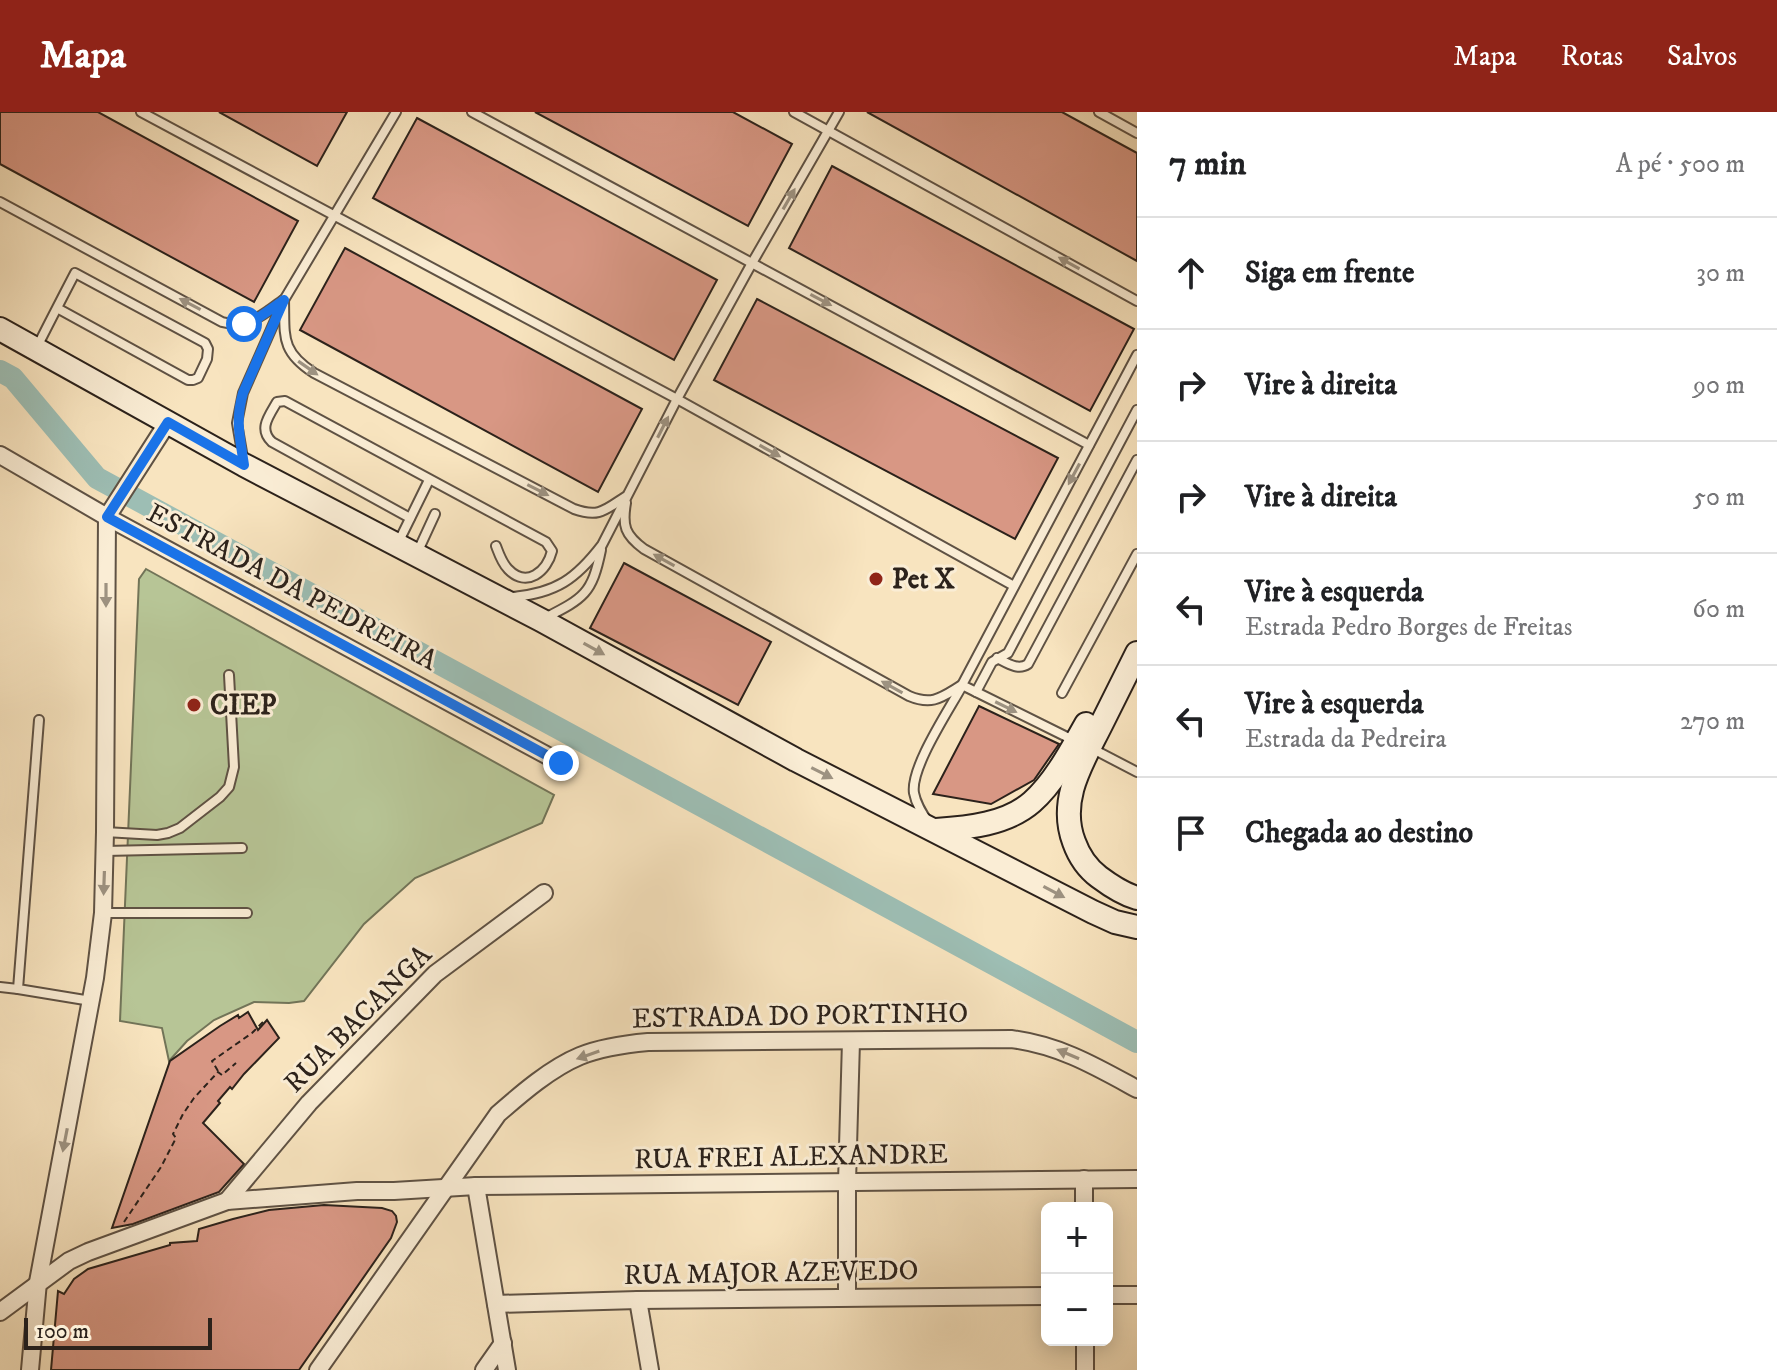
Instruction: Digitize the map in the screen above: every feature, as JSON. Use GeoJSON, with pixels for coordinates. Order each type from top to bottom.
{"type":"FeatureCollection","features":[{"type":"Feature","properties":{"kind":"street"},"geometry":{"type":"LineString","coordinates":[[0,329],[244,465],[541,620],[796,760],[1093,912],[1137,927]]}},
{"type":"Feature","properties":{"kind":"street"},"geometry":{"type":"LineString","coordinates":[[30,1370],[38,1282],[91,1001],[103,913],[107,517],[168,422]]}},
{"type":"Feature","properties":{"kind":"street","name":"ESTRADA DA PEDREIRA"},"geometry":{"type":"LineString","coordinates":[[0,455],[107,517],[561,763]]}},
{"type":"Feature","properties":{"kind":"street"},"geometry":{"type":"LineString","coordinates":[[933,829],[973,827],[1000,819],[1033,801],[1083,745],[1137,650]]}},
{"type":"Feature","properties":{"kind":"street"},"geometry":{"type":"LineString","coordinates":[[1083,745],[1068,810],[1069,829],[1077,852],[1091,871],[1111,886],[1137,898]]}},
{"type":"Feature","properties":{"kind":"street","name":"RUA BACANGA"},"geometry":{"type":"LineString","coordinates":[[227,1201],[309,1103],[435,974],[544,893]]}},
{"type":"Feature","properties":{"kind":"street","name":"ESTRADA DO PORTINHO"},"geometry":{"type":"LineString","coordinates":[[318,1370],[498,1114],[531,1085],[580,1056],[621,1045],[648,1042],[1011,1039],[1036,1042],[1063,1051],[1137,1089]]}},
{"type":"Feature","properties":{"kind":"street"},"geometry":{"type":"LineString","coordinates":[[847,1297],[851,1041]]}},
{"type":"Feature","properties":{"kind":"street"},"geometry":{"type":"LineString","coordinates":[[1084,1179],[1084,1202]]}},
{"type":"Feature","properties":{"kind":"street","name":"RUA FREI ALEXANDRE"},"geometry":{"type":"LineString","coordinates":[[0,1312],[69,1261],[120,1239],[227,1201],[476,1186],[1137,1179]]}},
{"type":"Feature","properties":{"kind":"street"},"geometry":{"type":"LineString","coordinates":[[476,1186],[507,1370]]}},
{"type":"Feature","properties":{"kind":"street"},"geometry":{"type":"LineString","coordinates":[[1113,1295],[1137,1295]]}},
{"type":"Feature","properties":{"kind":"street","name":"RUA MAJOR AZEVEDO"},"geometry":{"type":"LineString","coordinates":[[496,1304],[1041,1296]]}},
{"type":"Feature","properties":{"kind":"street"},"geometry":{"type":"LineString","coordinates":[[638,1300],[650,1370]]}},
{"type":"Feature","properties":{"kind":"street"},"geometry":{"type":"LineString","coordinates":[[484,1370],[503,1343]]}},
{"type":"Feature","properties":{"kind":"street"},"geometry":{"type":"LineString","coordinates":[[1085,1346],[1085,1370]]}},
{"type":"Feature","properties":{"kind":"lane"},"geometry":{"type":"LineString","coordinates":[[141,112],[677,399],[1014,586]]}},
{"type":"Feature","properties":{"kind":"lane"},"geometry":{"type":"LineString","coordinates":[[244,465],[237,423],[243,393],[284,300],[396,112]]}},
{"type":"Feature","properties":{"kind":"lane"},"geometry":{"type":"LineString","coordinates":[[472,112],[1089,445]]}},
{"type":"Feature","properties":{"kind":"lane"},"geometry":{"type":"LineString","coordinates":[[794,112],[1137,301]]}},
{"type":"Feature","properties":{"kind":"lane"},"geometry":{"type":"LineString","coordinates":[[541,620],[583,596],[592,585],[602,545],[677,399],[839,112]]}},
{"type":"Feature","properties":{"kind":"lane"},"geometry":{"type":"LineString","coordinates":[[1099,112],[1137,133]]}},
{"type":"Feature","properties":{"kind":"lane"},"geometry":{"type":"LineString","coordinates":[[0,202],[222,322],[244,324],[284,300]]}},
{"type":"Feature","properties":{"kind":"lane"},"geometry":{"type":"LineString","coordinates":[[36,349],[57,308],[75,273],[205,343],[208,346],[207,359],[198,378],[188,380],[57,308]]}},
{"type":"Feature","properties":{"kind":"lane"},"geometry":{"type":"LineString","coordinates":[[284,300],[285,342],[292,356],[314,373],[574,509],[588,514],[598,512],[627,496]]}},
{"type":"Feature","properties":{"kind":"lane"},"geometry":{"type":"LineString","coordinates":[[933,829],[917,803],[915,775],[1137,355]]}},
{"type":"Feature","properties":{"kind":"lane"},"geometry":{"type":"LineString","coordinates":[[410,518],[272,442],[265,433],[266,422],[277,402],[285,401],[546,542],[552,551],[542,571],[525,577],[507,568],[496,546]]}},
{"type":"Feature","properties":{"kind":"lane"},"geometry":{"type":"LineString","coordinates":[[976,692],[992,662],[1008,653],[1137,410]]}},
{"type":"Feature","properties":{"kind":"lane"},"geometry":{"type":"LineString","coordinates":[[997,658],[1018,667],[1028,664],[1137,460]]}},
{"type":"Feature","properties":{"kind":"lane"},"geometry":{"type":"LineString","coordinates":[[407,549],[410,518],[429,480]]}},
{"type":"Feature","properties":{"kind":"lane"},"geometry":{"type":"LineString","coordinates":[[627,496],[626,530],[644,549],[909,696],[928,702],[962,685]]}},
{"type":"Feature","properties":{"kind":"lane"},"geometry":{"type":"LineString","coordinates":[[407,549],[435,514]]}},
{"type":"Feature","properties":{"kind":"lane"},"geometry":{"type":"LineString","coordinates":[[500,599],[531,596],[554,589],[573,578],[602,545]]}},
{"type":"Feature","properties":{"kind":"lane"},"geometry":{"type":"LineString","coordinates":[[1062,693],[1137,554]]}},
{"type":"Feature","properties":{"kind":"lane"},"geometry":{"type":"LineString","coordinates":[[105,832],[168,833],[180,828],[229,787],[234,767],[229,675]]}},
{"type":"Feature","properties":{"kind":"lane"},"geometry":{"type":"LineString","coordinates":[[962,685],[1137,772]]}},
{"type":"Feature","properties":{"kind":"lane"},"geometry":{"type":"LineString","coordinates":[[18,989],[39,720]]}},
{"type":"Feature","properties":{"kind":"lane"},"geometry":{"type":"LineString","coordinates":[[105,851],[242,848]]}},
{"type":"Feature","properties":{"kind":"lane"},"geometry":{"type":"LineString","coordinates":[[103,913],[247,913]]}},
{"type":"Feature","properties":{"kind":"lane"},"geometry":{"type":"LineString","coordinates":[[0,987],[91,1001]]}},
{"type":"Feature","properties":{"kind":"path"},"geometry":{"type":"LineString","coordinates":[[236,1063],[222,1075],[212,1061],[264,1021]]}},
{"type":"Feature","properties":{"kind":"path"},"geometry":{"type":"LineString","coordinates":[[120,1239],[124,1223],[176,1138],[173,1134],[183,1114],[218,1072]]}},
{"type":"Feature","properties":{"kind":"green space"},"geometry":{"type":"Polygon","coordinates":[[[146,569],[554,795],[542,823],[415,878],[364,924],[304,1001],[254,1002],[214,1020],[187,1041],[169,1061],[162,1028],[120,1021],[139,579],[146,569]]]}},
{"type":"Feature","properties":{"kind":"building"},"geometry":{"type":"Polygon","coordinates":[[[0,112],[98,112],[298,221],[254,302],[0,164],[0,112]]]}},
{"type":"Feature","properties":{"kind":"building"},"geometry":{"type":"Polygon","coordinates":[[[219,112],[347,112],[317,166],[219,112]]]}},
{"type":"Feature","properties":{"kind":"building"},"geometry":{"type":"Polygon","coordinates":[[[535,112],[733,112],[792,144],[748,226],[535,112]]]}},
{"type":"Feature","properties":{"kind":"building"},"geometry":{"type":"Polygon","coordinates":[[[867,112],[1062,112],[1137,153],[1137,261],[867,112]]]}},
{"type":"Feature","properties":{"kind":"building"},"geometry":{"type":"Polygon","coordinates":[[[417,118],[717,280],[674,360],[373,198],[417,118]]]}},
{"type":"Feature","properties":{"kind":"building"},"geometry":{"type":"Polygon","coordinates":[[[832,166],[1134,329],[1090,411],[789,248],[832,166]]]}},
{"type":"Feature","properties":{"kind":"building"},"geometry":{"type":"Polygon","coordinates":[[[345,248],[642,409],[598,492],[300,330],[345,248]]]}},
{"type":"Feature","properties":{"kind":"building"},"geometry":{"type":"Polygon","coordinates":[[[757,299],[1058,458],[1015,539],[714,380],[757,299]]]}},
{"type":"Feature","properties":{"kind":"building"},"geometry":{"type":"Polygon","coordinates":[[[624,563],[771,642],[738,705],[590,628],[624,563]]]}},
{"type":"Feature","properties":{"kind":"building"},"geometry":{"type":"Polygon","coordinates":[[[979,706],[1059,744],[1034,780],[991,804],[933,794],[979,706]]]}},
{"type":"Feature","properties":{"kind":"building"},"geometry":{"type":"Polygon","coordinates":[[[248,1012],[258,1030],[267,1020],[279,1038],[232,1089],[230,1087],[203,1123],[244,1164],[219,1192],[133,1224],[112,1228],[170,1061],[220,1026],[248,1012]]]}},
{"type":"Feature","properties":{"kind":"building"},"geometry":{"type":"Polygon","coordinates":[[[324,1205],[382,1208],[392,1211],[397,1222],[391,1238],[299,1370],[51,1370],[58,1291],[64,1294],[74,1279],[88,1269],[170,1243],[197,1241],[199,1229],[233,1219],[269,1210],[324,1205]]]}},
{"type":"Feature","properties":{"kind":"waterway"},"geometry":{"type":"LineString","coordinates":[[0,371],[13,378],[97,478],[1137,1042]]}},
{"type":"Feature","properties":{"kind":"place","name":"Pet X"},"geometry":{"type":"Point","coordinates":[876,579]}},
{"type":"Feature","properties":{"kind":"place","name":"CIEP"},"geometry":{"type":"Point","coordinates":[194,705]}},
{"type":"Feature","properties":{"kind":"route"},"geometry":{"type":"LineString","coordinates":[[244,324],[284,300],[239,407],[237,423],[244,465],[168,422],[107,517],[561,763]]}}]}
